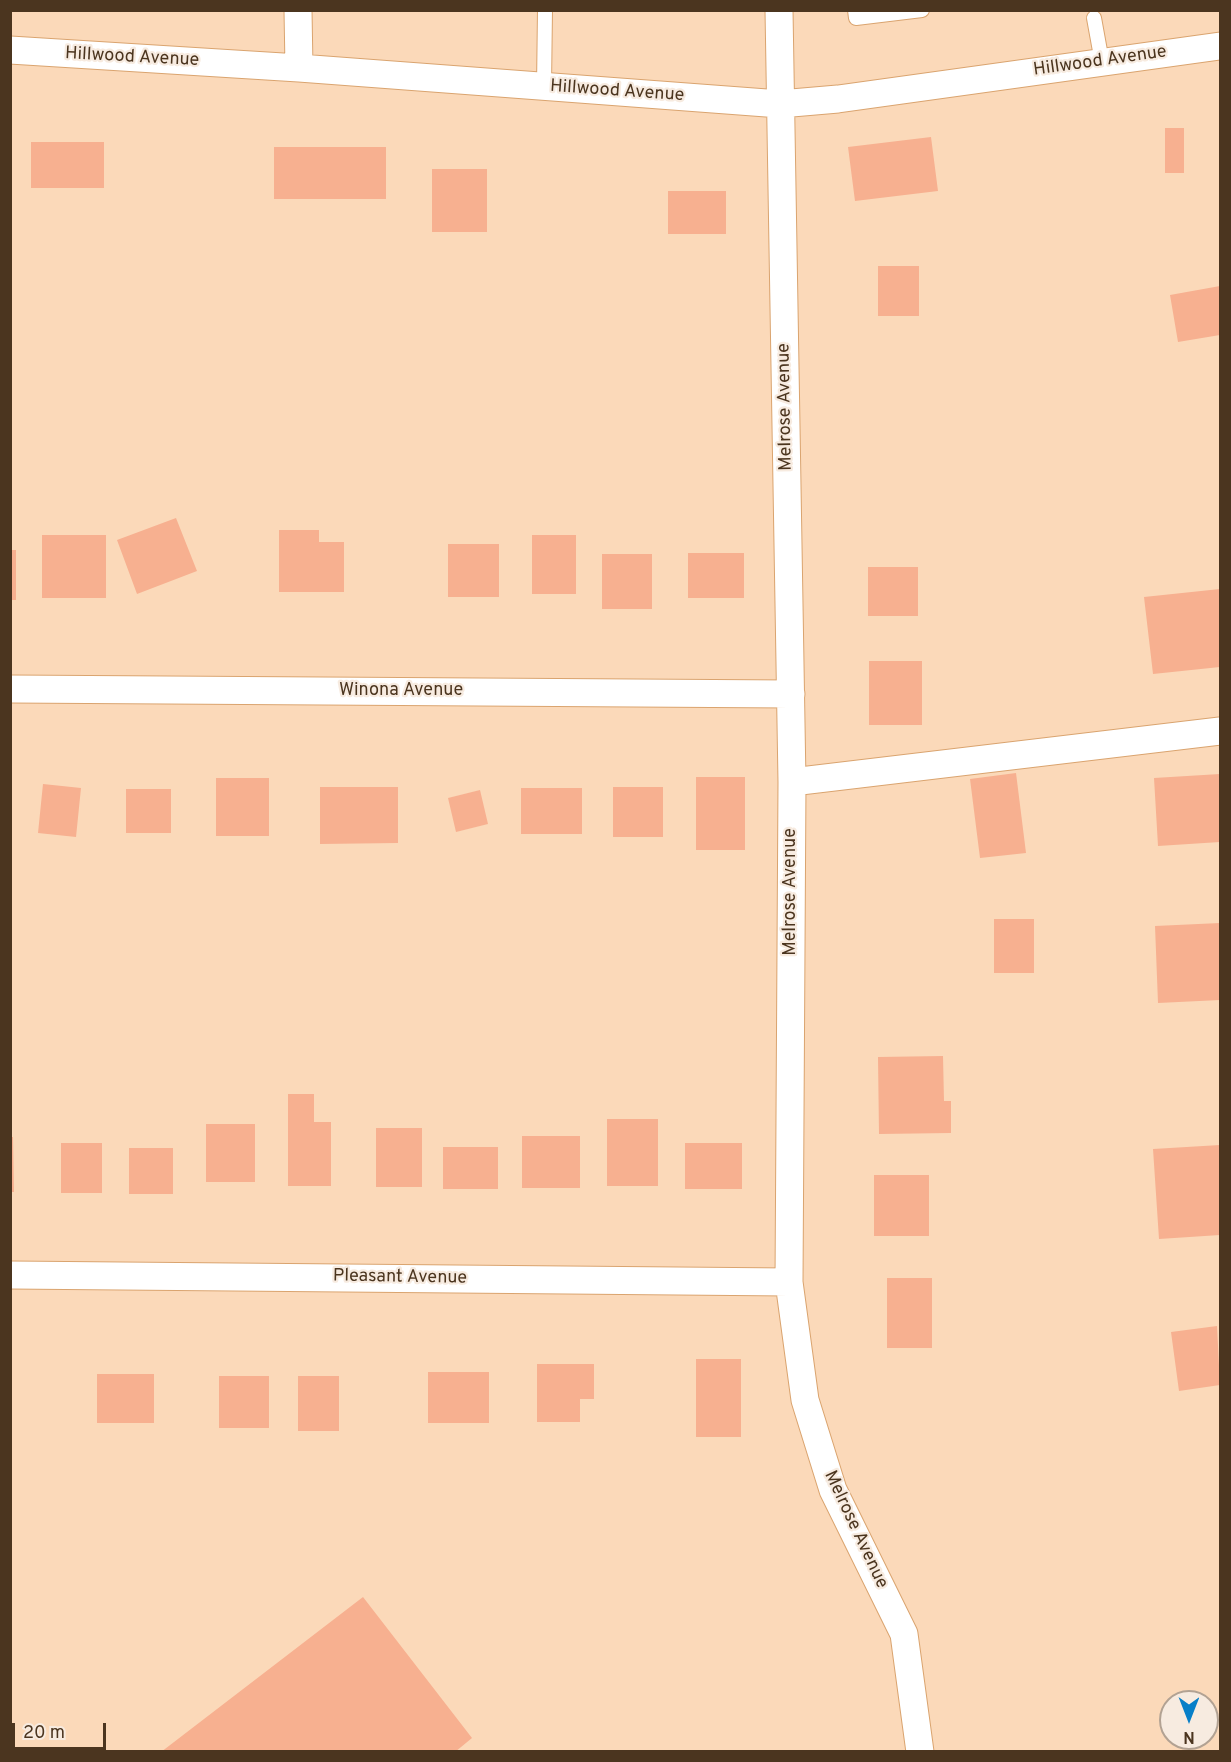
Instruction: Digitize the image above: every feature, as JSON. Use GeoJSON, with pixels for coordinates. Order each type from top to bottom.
{"type":"FeatureCollection","features":[{"type":"Feature","properties":{"kind":"street"},"geometry":{"type":"LineString","coordinates":[[298,10],[299,68]]}},
{"type":"Feature","properties":{"kind":"street","name":"Melrose Avenue"},"geometry":{"type":"LineString","coordinates":[[779,10],[792,782],[789,1282],[805,1400],[833,1491],[904,1634],[920,1752]]}},
{"type":"Feature","properties":{"kind":"street","name":"Hillwood Avenue"},"geometry":{"type":"LineString","coordinates":[[10,50],[299,68],[780,104],[838,99],[1221,46]]}},
{"type":"Feature","properties":{"kind":"street","name":"Winona Avenue"},"geometry":{"type":"LineString","coordinates":[[10,689],[791,694]]}},
{"type":"Feature","properties":{"kind":"street"},"geometry":{"type":"LineString","coordinates":[[792,782],[1221,731]]}},
{"type":"Feature","properties":{"kind":"street","name":"Pleasant Avenue"},"geometry":{"type":"LineString","coordinates":[[10,1275],[789,1282]]}},
{"type":"Feature","properties":{"kind":"lane"},"geometry":{"type":"LineString","coordinates":[[544,86],[545,10]]}},
{"type":"Feature","properties":{"kind":"lane"},"geometry":{"type":"LineString","coordinates":[[855,10],[856,18],[922,10]]}},
{"type":"Feature","properties":{"kind":"lane"},"geometry":{"type":"LineString","coordinates":[[1094,18],[1102,62]]}},
{"type":"Feature","properties":{"kind":"building"},"geometry":{"type":"Polygon","coordinates":[[[1165,128],[1184,128],[1184,173],[1165,173],[1165,128]]]}},
{"type":"Feature","properties":{"kind":"building"},"geometry":{"type":"Polygon","coordinates":[[[931,137],[938,191],[855,201],[848,147],[931,137]]]}},
{"type":"Feature","properties":{"kind":"building"},"geometry":{"type":"Polygon","coordinates":[[[31,142],[104,142],[104,188],[31,188],[31,142]]]}},
{"type":"Feature","properties":{"kind":"building"},"geometry":{"type":"Polygon","coordinates":[[[274,147],[386,147],[386,199],[274,199],[274,147]]]}},
{"type":"Feature","properties":{"kind":"building"},"geometry":{"type":"Polygon","coordinates":[[[432,169],[487,169],[487,232],[432,232],[432,169]]]}},
{"type":"Feature","properties":{"kind":"building"},"geometry":{"type":"Polygon","coordinates":[[[668,191],[726,191],[726,234],[668,234],[668,191]]]}},
{"type":"Feature","properties":{"kind":"building"},"geometry":{"type":"Polygon","coordinates":[[[878,266],[919,266],[919,316],[878,316],[878,266]]]}},
{"type":"Feature","properties":{"kind":"building"},"geometry":{"type":"Polygon","coordinates":[[[1220,286],[1220,335],[1178,342],[1170,295],[1220,286]]]}},
{"type":"Feature","properties":{"kind":"building"},"geometry":{"type":"Polygon","coordinates":[[[176,518],[197,571],[137,594],[117,540],[176,518]]]}},
{"type":"Feature","properties":{"kind":"building"},"geometry":{"type":"Polygon","coordinates":[[[279,530],[319,530],[319,542],[344,542],[344,592],[279,592],[279,530]]]}},
{"type":"Feature","properties":{"kind":"building"},"geometry":{"type":"Polygon","coordinates":[[[42,535],[106,535],[106,598],[42,598],[42,535]]]}},
{"type":"Feature","properties":{"kind":"building"},"geometry":{"type":"Polygon","coordinates":[[[532,535],[576,535],[576,594],[532,594],[532,535]]]}},
{"type":"Feature","properties":{"kind":"building"},"geometry":{"type":"Polygon","coordinates":[[[448,544],[499,544],[499,597],[448,597],[448,544]]]}},
{"type":"Feature","properties":{"kind":"building"},"geometry":{"type":"Polygon","coordinates":[[[10,550],[16,550],[16,600],[10,600],[10,550]]]}},
{"type":"Feature","properties":{"kind":"building"},"geometry":{"type":"Polygon","coordinates":[[[688,553],[744,553],[744,598],[688,598],[688,553]]]}},
{"type":"Feature","properties":{"kind":"building"},"geometry":{"type":"Polygon","coordinates":[[[602,554],[652,554],[652,609],[602,609],[602,554]]]}},
{"type":"Feature","properties":{"kind":"building"},"geometry":{"type":"Polygon","coordinates":[[[868,567],[918,567],[918,616],[868,616],[868,567]]]}},
{"type":"Feature","properties":{"kind":"building"},"geometry":{"type":"Polygon","coordinates":[[[1220,589],[1220,667],[1153,674],[1144,597],[1220,589]]]}},
{"type":"Feature","properties":{"kind":"building"},"geometry":{"type":"Polygon","coordinates":[[[869,661],[922,661],[922,725],[869,725],[869,661]]]}},
{"type":"Feature","properties":{"kind":"building"},"geometry":{"type":"Polygon","coordinates":[[[1016,773],[1026,853],[980,858],[970,779],[1016,773]]]}},
{"type":"Feature","properties":{"kind":"building"},"geometry":{"type":"Polygon","coordinates":[[[1220,774],[1220,842],[1158,846],[1154,778],[1220,774]]]}},
{"type":"Feature","properties":{"kind":"building"},"geometry":{"type":"Polygon","coordinates":[[[696,777],[745,777],[745,850],[696,850],[696,777]]]}},
{"type":"Feature","properties":{"kind":"building"},"geometry":{"type":"Polygon","coordinates":[[[216,778],[269,778],[269,836],[216,836],[216,778]]]}},
{"type":"Feature","properties":{"kind":"building"},"geometry":{"type":"Polygon","coordinates":[[[43,784],[81,788],[76,837],[38,833],[43,784]]]}},
{"type":"Feature","properties":{"kind":"building"},"geometry":{"type":"Polygon","coordinates":[[[320,787],[398,787],[398,843],[320,844],[320,787]]]}},
{"type":"Feature","properties":{"kind":"building"},"geometry":{"type":"Polygon","coordinates":[[[613,787],[663,787],[663,837],[613,837],[613,787]]]}},
{"type":"Feature","properties":{"kind":"building"},"geometry":{"type":"Polygon","coordinates":[[[521,788],[582,788],[582,834],[521,834],[521,788]]]}},
{"type":"Feature","properties":{"kind":"building"},"geometry":{"type":"Polygon","coordinates":[[[126,789],[171,789],[171,833],[126,833],[126,789]]]}},
{"type":"Feature","properties":{"kind":"building"},"geometry":{"type":"Polygon","coordinates":[[[480,790],[488,824],[456,832],[448,798],[480,790]]]}},
{"type":"Feature","properties":{"kind":"building"},"geometry":{"type":"Polygon","coordinates":[[[994,919],[1034,919],[1034,973],[994,973],[994,919]]]}},
{"type":"Feature","properties":{"kind":"building"},"geometry":{"type":"Polygon","coordinates":[[[1220,923],[1220,1000],[1158,1003],[1155,926],[1220,923]]]}},
{"type":"Feature","properties":{"kind":"building"},"geometry":{"type":"Polygon","coordinates":[[[943,1056],[944,1101],[951,1101],[951,1133],[879,1134],[878,1057],[943,1056]]]}},
{"type":"Feature","properties":{"kind":"building"},"geometry":{"type":"Polygon","coordinates":[[[288,1094],[314,1094],[314,1122],[331,1122],[331,1186],[288,1186],[288,1094]]]}},
{"type":"Feature","properties":{"kind":"building"},"geometry":{"type":"Polygon","coordinates":[[[607,1119],[658,1119],[658,1186],[607,1186],[607,1119]]]}},
{"type":"Feature","properties":{"kind":"building"},"geometry":{"type":"Polygon","coordinates":[[[206,1124],[255,1124],[255,1182],[206,1182],[206,1124]]]}},
{"type":"Feature","properties":{"kind":"building"},"geometry":{"type":"Polygon","coordinates":[[[376,1128],[422,1128],[422,1187],[376,1187],[376,1128]]]}},
{"type":"Feature","properties":{"kind":"building"},"geometry":{"type":"Polygon","coordinates":[[[522,1136],[580,1136],[580,1188],[522,1188],[522,1136]]]}},
{"type":"Feature","properties":{"kind":"building"},"geometry":{"type":"Polygon","coordinates":[[[10,1137],[13,1137],[14,1192],[10,1192],[10,1137]]]}},
{"type":"Feature","properties":{"kind":"building"},"geometry":{"type":"Polygon","coordinates":[[[61,1143],[102,1143],[102,1193],[61,1193],[61,1143]]]}},
{"type":"Feature","properties":{"kind":"building"},"geometry":{"type":"Polygon","coordinates":[[[685,1143],[742,1143],[742,1189],[685,1189],[685,1143]]]}},
{"type":"Feature","properties":{"kind":"building"},"geometry":{"type":"Polygon","coordinates":[[[1220,1145],[1220,1235],[1159,1239],[1153,1149],[1220,1145]]]}},
{"type":"Feature","properties":{"kind":"building"},"geometry":{"type":"Polygon","coordinates":[[[443,1147],[498,1147],[498,1189],[443,1189],[443,1147]]]}},
{"type":"Feature","properties":{"kind":"building"},"geometry":{"type":"Polygon","coordinates":[[[129,1148],[173,1148],[173,1194],[129,1194],[129,1148]]]}},
{"type":"Feature","properties":{"kind":"building"},"geometry":{"type":"Polygon","coordinates":[[[874,1175],[929,1175],[929,1236],[874,1236],[874,1175]]]}},
{"type":"Feature","properties":{"kind":"building"},"geometry":{"type":"Polygon","coordinates":[[[887,1278],[932,1278],[932,1348],[887,1348],[887,1278]]]}},
{"type":"Feature","properties":{"kind":"building"},"geometry":{"type":"Polygon","coordinates":[[[1217,1326],[1220,1385],[1179,1391],[1171,1332],[1217,1326]]]}},
{"type":"Feature","properties":{"kind":"building"},"geometry":{"type":"Polygon","coordinates":[[[696,1359],[741,1359],[741,1437],[696,1437],[696,1359]]]}},
{"type":"Feature","properties":{"kind":"building"},"geometry":{"type":"Polygon","coordinates":[[[537,1364],[594,1364],[594,1399],[580,1399],[580,1422],[537,1422],[537,1364]]]}},
{"type":"Feature","properties":{"kind":"building"},"geometry":{"type":"Polygon","coordinates":[[[428,1372],[489,1372],[489,1423],[428,1423],[428,1372]]]}},
{"type":"Feature","properties":{"kind":"building"},"geometry":{"type":"Polygon","coordinates":[[[97,1374],[154,1374],[154,1423],[97,1423],[97,1374]]]}},
{"type":"Feature","properties":{"kind":"building"},"geometry":{"type":"Polygon","coordinates":[[[219,1376],[269,1376],[269,1428],[219,1428],[219,1376]]]}},
{"type":"Feature","properties":{"kind":"building"},"geometry":{"type":"Polygon","coordinates":[[[298,1376],[339,1376],[339,1431],[298,1431],[298,1376]]]}},
{"type":"Feature","properties":{"kind":"building"},"geometry":{"type":"Polygon","coordinates":[[[363,1597],[472,1738],[455,1752],[161,1752],[363,1597]]]}}]}
